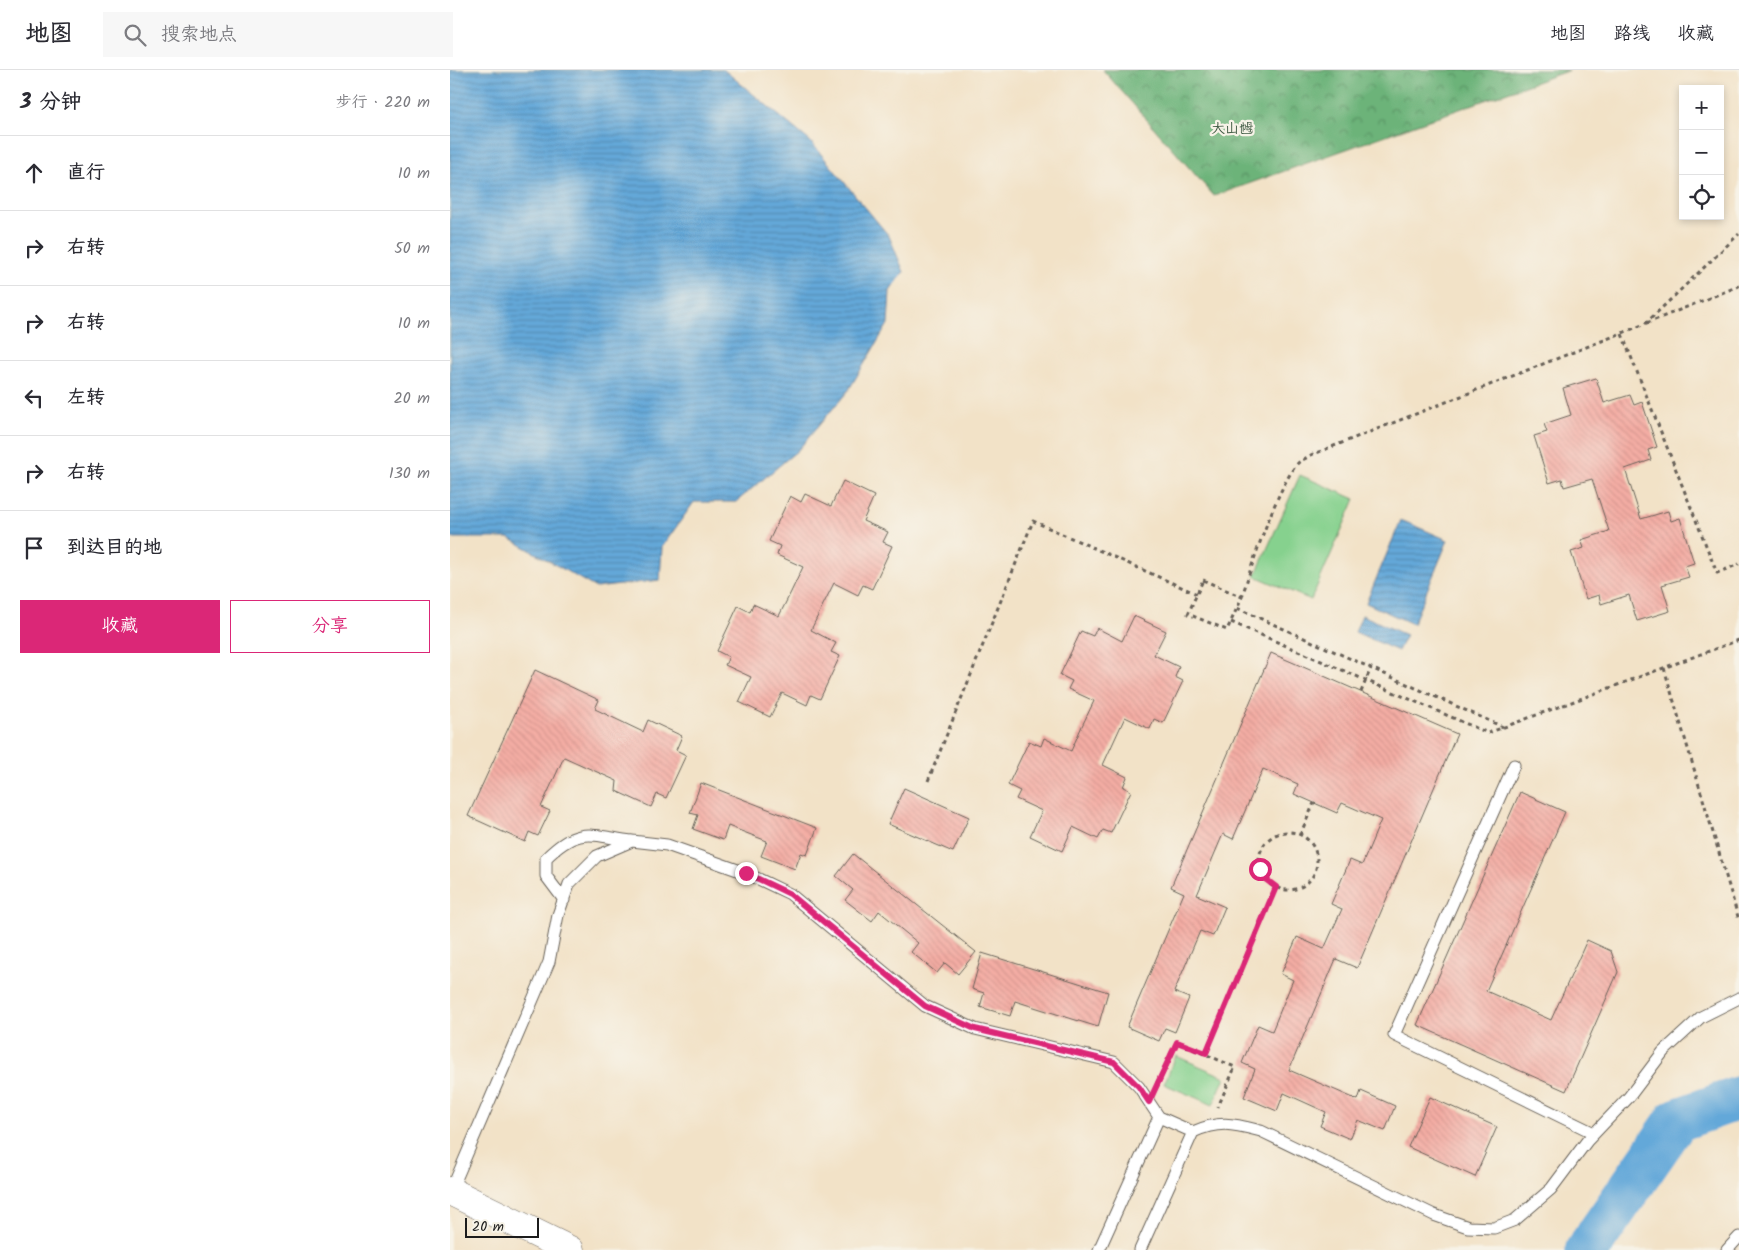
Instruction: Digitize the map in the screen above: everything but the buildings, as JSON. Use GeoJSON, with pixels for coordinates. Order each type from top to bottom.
{"type":"FeatureCollection","features":[{"type":"Feature","properties":{"kind":"main road"},"geometry":{"type":"LineString","coordinates":[[450,1191],[570,1250]]}},
{"type":"Feature","properties":{"kind":"lane"},"geometry":{"type":"LineString","coordinates":[[1514,765],[1394,1035],[1594,1133]]}},
{"type":"Feature","properties":{"kind":"lane"},"geometry":{"type":"LineString","coordinates":[[564,900],[546,876],[546,858],[563,842],[586,834],[667,845],[746,873],[790,894],[925,1006],[975,1029],[1114,1062],[1139,1087],[1159,1116],[1193,1132]]}},
{"type":"Feature","properties":{"kind":"lane"},"geometry":{"type":"LineString","coordinates":[[450,1191],[549,962],[569,884],[597,856],[632,841]]}},
{"type":"Feature","properties":{"kind":"lane"},"geometry":{"type":"LineString","coordinates":[[1140,1250],[1193,1132],[1211,1124],[1238,1125],[1261,1131],[1434,1215],[1468,1227],[1494,1228],[1515,1220],[1551,1189],[1594,1133],[1629,1097],[1663,1052],[1701,1017],[1739,998]]}},
{"type":"Feature","properties":{"kind":"lane"},"geometry":{"type":"LineString","coordinates":[[1099,1250],[1159,1116]]}},
{"type":"Feature","properties":{"kind":"lane"},"geometry":{"type":"LineString","coordinates":[[1727,1250],[1739,1238]]}},
{"type":"Feature","properties":{"kind":"path"},"geometry":{"type":"LineString","coordinates":[[1645,324],[1739,234]]}},
{"type":"Feature","properties":{"kind":"path"},"geometry":{"type":"LineString","coordinates":[[1242,597],[1203,580],[1188,614],[1228,630],[1242,597],[1249,571],[1286,480],[1298,462],[1311,455],[1622,334],[1739,286]]}},
{"type":"Feature","properties":{"kind":"path"},"geometry":{"type":"LineString","coordinates":[[1622,334],[1717,573],[1739,564]]}},
{"type":"Feature","properties":{"kind":"path"},"geometry":{"type":"LineString","coordinates":[[928,781],[1033,522],[1197,594]]}},
{"type":"Feature","properties":{"kind":"path"},"geometry":{"type":"LineString","coordinates":[[1237,608],[1504,728]]}},
{"type":"Feature","properties":{"kind":"path"},"geometry":{"type":"LineString","coordinates":[[1231,622],[1488,733],[1739,640]]}},
{"type":"Feature","properties":{"kind":"path"},"geometry":{"type":"LineString","coordinates":[[1361,692],[1371,668]]}},
{"type":"Feature","properties":{"kind":"path"},"geometry":{"type":"LineString","coordinates":[[1664,668],[1739,920]]}},
{"type":"Feature","properties":{"kind":"path"},"geometry":{"type":"LineString","coordinates":[[1300,835],[1314,803]]}},
{"type":"Feature","properties":{"kind":"path"},"geometry":{"type":"LineString","coordinates":[[1285,832],[1300,835],[1311,843],[1316,851],[1316,869],[1312,878],[1298,889],[1289,890],[1276,887],[1264,878],[1260,869],[1262,849],[1275,835],[1285,832]]}},
{"type":"Feature","properties":{"kind":"path"},"geometry":{"type":"LineString","coordinates":[[1206,1053],[1276,887]]}},
{"type":"Feature","properties":{"kind":"path"},"geometry":{"type":"LineString","coordinates":[[1149,1102],[1177,1042],[1235,1067],[1211,1124]]}},
{"type":"Feature","properties":{"kind":"green space","name":"大山乸"},"geometry":{"type":"Polygon","coordinates":[[[1103,70],[1570,70],[1214,196],[1103,70]]]}},
{"type":"Feature","properties":{"kind":"green space"},"geometry":{"type":"Polygon","coordinates":[[[1300,475],[1355,499],[1311,600],[1255,576],[1300,475]]]}},
{"type":"Feature","properties":{"kind":"green space"},"geometry":{"type":"Polygon","coordinates":[[[1176,1056],[1225,1077],[1213,1105],[1164,1084],[1176,1056]]]}},
{"type":"Feature","properties":{"kind":"water"},"geometry":{"type":"Polygon","coordinates":[[[450,70],[724,70],[811,142],[889,236],[904,272],[890,291],[888,324],[848,391],[798,450],[736,502],[694,502],[662,547],[660,580],[596,588],[509,538],[450,538],[450,70]]]}},
{"type":"Feature","properties":{"kind":"water"},"geometry":{"type":"Polygon","coordinates":[[[1401,520],[1448,540],[1413,624],[1366,603],[1401,520]]]}},
{"type":"Feature","properties":{"kind":"water"},"geometry":{"type":"Polygon","coordinates":[[[1362,615],[1406,635],[1398,651],[1355,632],[1362,615]]]}},
{"type":"Feature","properties":{"kind":"waterway"},"geometry":{"type":"LineString","coordinates":[[1587,1250],[1677,1120],[1739,1098]]}},
{"type":"Feature","properties":{"kind":"route"},"geometry":{"type":"LineString","coordinates":[[746,873],[790,894],[925,1006],[975,1029],[1114,1062],[1139,1087],[1149,1102],[1177,1042],[1206,1053],[1276,887],[1264,878],[1260,869]]}}]}
